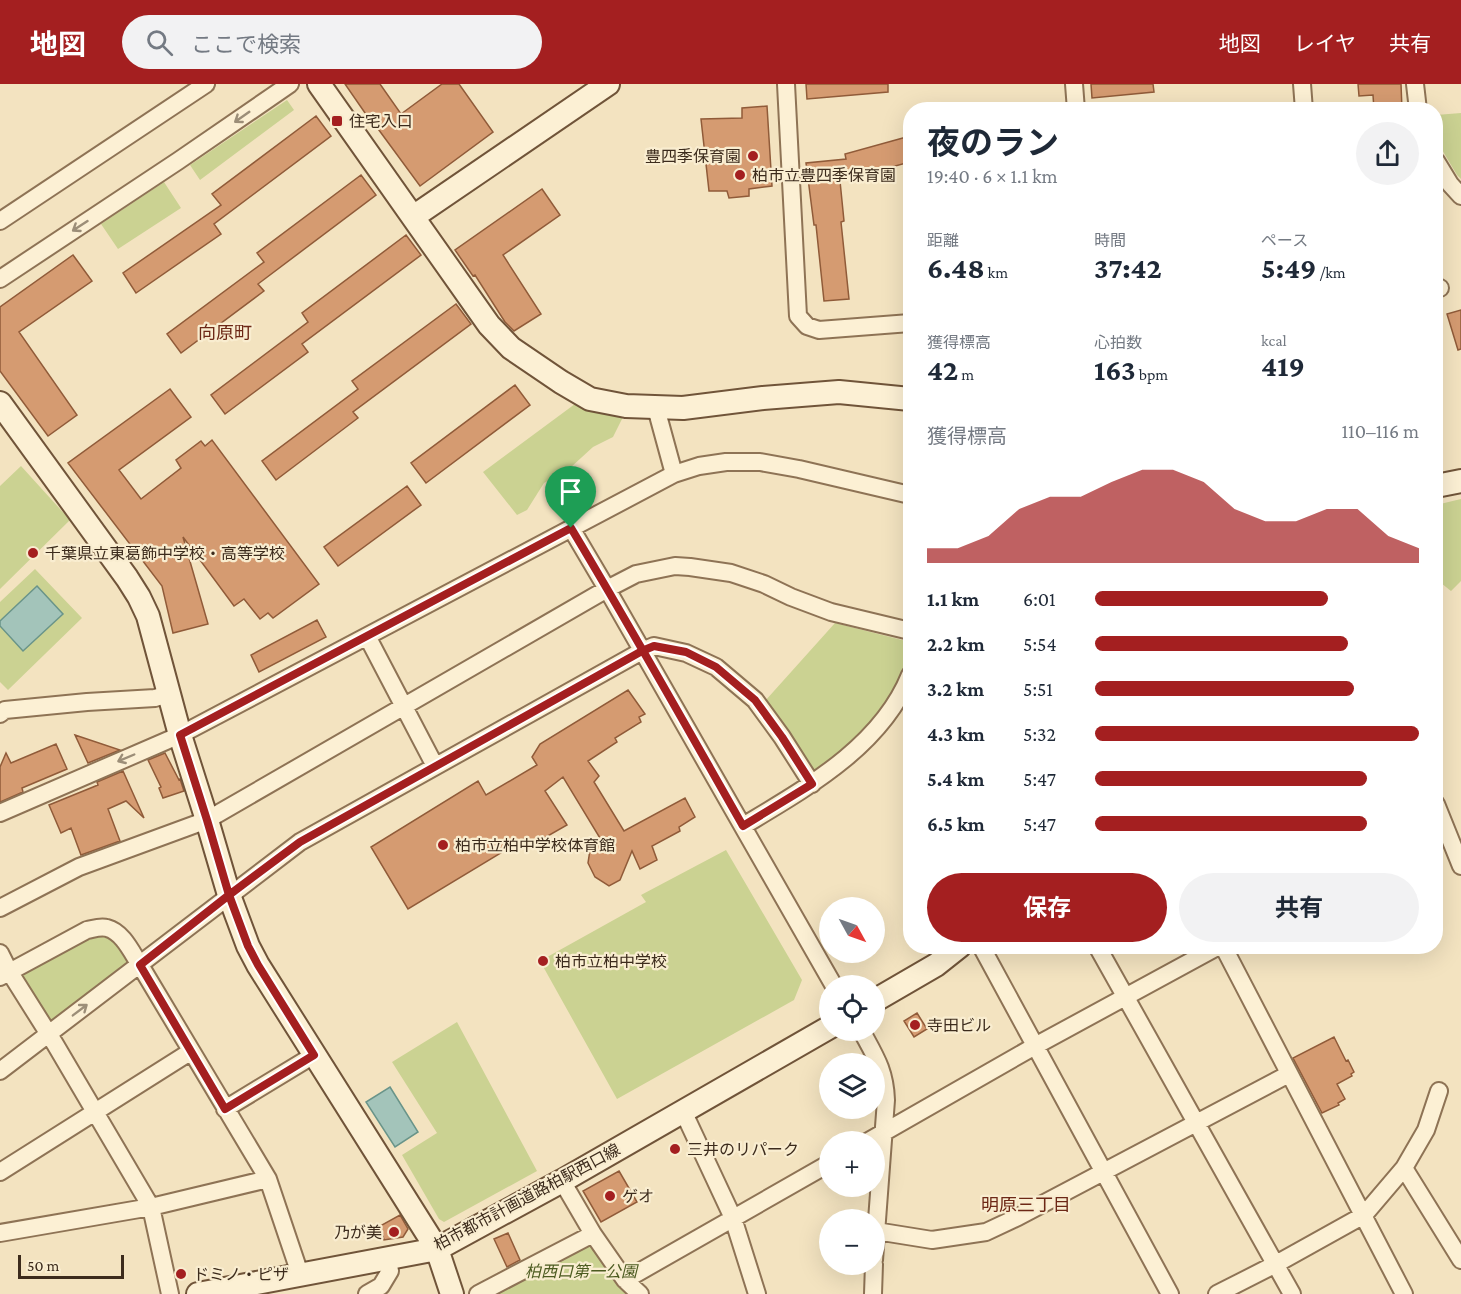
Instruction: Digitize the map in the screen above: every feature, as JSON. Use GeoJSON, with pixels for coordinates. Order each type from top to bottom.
{"type":"FeatureCollection","features":[{"type":"Feature","properties":{"kind":"street"},"geometry":{"type":"LineString","coordinates":[[0,221],[206,84]]}},
{"type":"Feature","properties":{"kind":"street"},"geometry":{"type":"LineString","coordinates":[[0,279],[290,84]]}},
{"type":"Feature","properties":{"kind":"street"},"geometry":{"type":"LineString","coordinates":[[320,84],[489,325],[511,348],[590,399],[626,406],[656,408],[691,407],[839,392],[903,398]]}},
{"type":"Feature","properties":{"kind":"street"},"geometry":{"type":"LineString","coordinates":[[413,217],[608,84]]}},
{"type":"Feature","properties":{"kind":"street"},"geometry":{"type":"LineString","coordinates":[[786,84],[798,316],[807,326],[819,330],[903,324]]}},
{"type":"Feature","properties":{"kind":"street"},"geometry":{"type":"LineString","coordinates":[[1074,84],[1075,102]]}},
{"type":"Feature","properties":{"kind":"street"},"geometry":{"type":"LineString","coordinates":[[1302,84],[1303,102]]}},
{"type":"Feature","properties":{"kind":"street"},"geometry":{"type":"LineString","coordinates":[[1415,84],[1417,102]]}},
{"type":"Feature","properties":{"kind":"street"},"geometry":{"type":"LineString","coordinates":[[1443,172],[1461,196]]}},
{"type":"Feature","properties":{"kind":"street"},"geometry":{"type":"LineString","coordinates":[[0,403],[121,568],[139,597],[148,616],[180,735],[229,895],[248,946],[437,1249],[452,1294]]}},
{"type":"Feature","properties":{"kind":"street"},"geometry":{"type":"LineString","coordinates":[[656,408],[674,474]]}},
{"type":"Feature","properties":{"kind":"street"},"geometry":{"type":"LineString","coordinates":[[0,813],[180,735],[674,474],[699,466],[726,462],[760,462],[903,493]]}},
{"type":"Feature","properties":{"kind":"street"},"geometry":{"type":"LineString","coordinates":[[1443,485],[1461,481]]}},
{"type":"Feature","properties":{"kind":"street"},"geometry":{"type":"LineString","coordinates":[[571,528],[828,975]]}},
{"type":"Feature","properties":{"kind":"street"},"geometry":{"type":"LineString","coordinates":[[0,908],[79,867],[207,820],[636,574],[675,566],[731,573],[831,612],[903,629]]}},
{"type":"Feature","properties":{"kind":"street"},"geometry":{"type":"LineString","coordinates":[[367,636],[435,766]]}},
{"type":"Feature","properties":{"kind":"street"},"geometry":{"type":"LineString","coordinates":[[0,1071],[300,842],[654,646],[686,652],[716,667],[755,700],[812,784]]}},
{"type":"Feature","properties":{"kind":"street"},"geometry":{"type":"LineString","coordinates":[[743,826],[812,784],[857,748],[895,705],[903,689]]}},
{"type":"Feature","properties":{"kind":"street"},"geometry":{"type":"LineString","coordinates":[[0,714],[5,710],[155,698],[169,694]]}},
{"type":"Feature","properties":{"kind":"street"},"geometry":{"type":"LineString","coordinates":[[1443,821],[1461,866]]}},
{"type":"Feature","properties":{"kind":"street"},"geometry":{"type":"LineString","coordinates":[[4,974],[87,930],[109,928],[124,941],[268,1179],[300,1274]]}},
{"type":"Feature","properties":{"kind":"street"},"geometry":{"type":"LineString","coordinates":[[0,953],[4,974],[49,1034],[151,1207],[170,1294]]}},
{"type":"Feature","properties":{"kind":"street"},"geometry":{"type":"LineString","coordinates":[[885,995],[936,965],[950,954]]}},
{"type":"Feature","properties":{"kind":"street"},"geometry":{"type":"LineString","coordinates":[[985,954],[1170,1294]]}},
{"type":"Feature","properties":{"kind":"street"},"geometry":{"type":"LineString","coordinates":[[1101,954],[1292,1294]]}},
{"type":"Feature","properties":{"kind":"street"},"geometry":{"type":"LineString","coordinates":[[885,1132],[1035,1046],[1206,954]]}},
{"type":"Feature","properties":{"kind":"street"},"geometry":{"type":"LineString","coordinates":[[1225,954],[1404,1294]]}},
{"type":"Feature","properties":{"kind":"street","name":"柏市都市計画道路柏駅西口線"},"geometry":{"type":"LineString","coordinates":[[198,1294],[437,1249],[562,1181],[819,1033]]}},
{"type":"Feature","properties":{"kind":"street"},"geometry":{"type":"LineString","coordinates":[[867,1041],[879,1064],[885,1083],[883,1131]]}},
{"type":"Feature","properties":{"kind":"street"},"geometry":{"type":"LineString","coordinates":[[0,1172],[190,1052]]}},
{"type":"Feature","properties":{"kind":"street"},"geometry":{"type":"LineString","coordinates":[[225,1109],[314,1055]]}},
{"type":"Feature","properties":{"kind":"street"},"geometry":{"type":"LineString","coordinates":[[885,1232],[932,1240],[986,1232],[1018,1218],[1289,1074]]}},
{"type":"Feature","properties":{"kind":"street"},"geometry":{"type":"LineString","coordinates":[[1217,1294],[1364,1215],[1404,1168],[1426,1130],[1439,1091]]}},
{"type":"Feature","properties":{"kind":"street"},"geometry":{"type":"LineString","coordinates":[[683,1111],[733,1218],[757,1294]]}},
{"type":"Feature","properties":{"kind":"street"},"geometry":{"type":"LineString","coordinates":[[1404,1168],[1461,1260]]}},
{"type":"Feature","properties":{"kind":"street"},"geometry":{"type":"LineString","coordinates":[[626,1280],[819,1169]]}},
{"type":"Feature","properties":{"kind":"street"},"geometry":{"type":"LineString","coordinates":[[0,1233],[151,1207],[268,1179]]}},
{"type":"Feature","properties":{"kind":"street"},"geometry":{"type":"LineString","coordinates":[[562,1181],[593,1234],[626,1280],[640,1294]]}},
{"type":"Feature","properties":{"kind":"street"},"geometry":{"type":"LineString","coordinates":[[478,1294],[593,1234]]}},
{"type":"Feature","properties":{"kind":"street"},"geometry":{"type":"LineString","coordinates":[[367,1294],[381,1286],[390,1270],[387,1257]]}},
{"type":"Feature","properties":{"kind":"street"},"geometry":{"type":"LineString","coordinates":[[873,1294],[874,1275]]}},
{"type":"Feature","properties":{"kind":"green space"},"geometry":{"type":"Polygon","coordinates":[[[287,100],[294,110],[200,180],[190,165],[287,100]]]}},
{"type":"Feature","properties":{"kind":"green space"},"geometry":{"type":"Polygon","coordinates":[[[1461,113],[1461,179],[1443,151],[1443,114],[1461,113]]]}},
{"type":"Feature","properties":{"kind":"green space"},"geometry":{"type":"Polygon","coordinates":[[[164,182],[181,208],[118,249],[101,224],[164,182]]]}},
{"type":"Feature","properties":{"kind":"green space"},"geometry":{"type":"Polygon","coordinates":[[[579,401],[623,417],[613,437],[593,447],[570,468],[544,483],[527,510],[517,515],[483,472],[579,401]]]}},
{"type":"Feature","properties":{"kind":"green space"},"geometry":{"type":"Polygon","coordinates":[[[21,466],[70,520],[0,589],[0,486],[21,466]]]}},
{"type":"Feature","properties":{"kind":"green space"},"geometry":{"type":"Polygon","coordinates":[[[1461,499],[1461,581],[1451,591],[1443,585],[1443,503],[1461,499]]]}},
{"type":"Feature","properties":{"kind":"green space"},"geometry":{"type":"Polygon","coordinates":[[[35,569],[82,618],[8,690],[0,682],[0,602],[35,569]]]}},
{"type":"Feature","properties":{"kind":"green space"},"geometry":{"type":"Polygon","coordinates":[[[835,623],[903,640],[903,668],[891,700],[853,742],[814,775],[765,701],[835,623]]]}},
{"type":"Feature","properties":{"kind":"green space"},"geometry":{"type":"Polygon","coordinates":[[[726,850],[802,980],[794,1000],[617,1099],[540,961],[646,902],[641,895],[726,850]]]}},
{"type":"Feature","properties":{"kind":"green space"},"geometry":{"type":"Polygon","coordinates":[[[109,933],[131,959],[129,966],[55,1024],[48,1023],[20,976],[22,969],[89,934],[109,933]]]}},
{"type":"Feature","properties":{"kind":"green space"},"geometry":{"type":"Polygon","coordinates":[[[457,1022],[537,1171],[444,1222],[439,1219],[402,1155],[437,1133],[392,1062],[457,1022]]]}},
{"type":"Feature","properties":{"kind":"green space","name":"柏西口第一公園"},"geometry":{"type":"Polygon","coordinates":[[[586,1244],[592,1245],[617,1285],[627,1294],[486,1294],[586,1244]]]}},
{"type":"Feature","properties":{"kind":"water"},"geometry":{"type":"Polygon","coordinates":[[[37,586],[63,614],[23,651],[0,626],[0,621],[37,586]]]}},
{"type":"Feature","properties":{"kind":"water"},"geometry":{"type":"Polygon","coordinates":[[[390,1087],[418,1132],[395,1147],[366,1102],[390,1087]]]}},
{"type":"Feature","properties":{"kind":"building"},"geometry":{"type":"Polygon","coordinates":[[[345,84],[380,84],[401,114],[442,84],[459,84],[493,132],[420,186],[345,84]]]}},
{"type":"Feature","properties":{"kind":"building"},"geometry":{"type":"Polygon","coordinates":[[[806,84],[888,84],[888,92],[807,99],[806,84]]]}},
{"type":"Feature","properties":{"kind":"building"},"geometry":{"type":"Polygon","coordinates":[[[1091,84],[1153,84],[1154,92],[1092,98],[1091,84]]]}},
{"type":"Feature","properties":{"kind":"building"},"geometry":{"type":"Polygon","coordinates":[[[1358,84],[1401,84],[1402,102],[1373,102],[1373,95],[1359,96],[1358,84]]]}},
{"type":"Feature","properties":{"kind":"building"},"geometry":{"type":"Polygon","coordinates":[[[767,106],[772,186],[749,189],[749,196],[729,198],[727,191],[709,191],[701,119],[742,118],[742,108],[767,106]]]}},
{"type":"Feature","properties":{"kind":"building"},"geometry":{"type":"Polygon","coordinates":[[[316,116],[331,136],[214,224],[221,234],[136,293],[123,273],[221,205],[212,194],[316,116]]]}},
{"type":"Feature","properties":{"kind":"building"},"geometry":{"type":"Polygon","coordinates":[[[903,138],[903,164],[840,181],[844,221],[841,222],[849,299],[824,301],[816,225],[814,225],[806,163],[846,159],[845,154],[903,138]]]}},
{"type":"Feature","properties":{"kind":"building"},"geometry":{"type":"Polygon","coordinates":[[[361,175],[376,195],[258,284],[264,291],[181,353],[167,334],[264,262],[257,253],[361,175]]]}},
{"type":"Feature","properties":{"kind":"building"},"geometry":{"type":"Polygon","coordinates":[[[542,189],[560,215],[503,255],[541,314],[514,331],[505,322],[475,275],[473,276],[455,250],[542,189]]]}},
{"type":"Feature","properties":{"kind":"building"},"geometry":{"type":"Polygon","coordinates":[[[406,235],[421,255],[302,344],[308,352],[225,414],[211,395],[308,322],[302,313],[406,235]]]}},
{"type":"Feature","properties":{"kind":"building"},"geometry":{"type":"Polygon","coordinates":[[[73,255],[92,281],[19,332],[77,415],[48,436],[0,371],[0,307],[73,255]]]}},
{"type":"Feature","properties":{"kind":"building"},"geometry":{"type":"Polygon","coordinates":[[[456,304],[471,324],[353,412],[358,418],[276,480],[262,461],[358,389],[352,381],[456,304]]]}},
{"type":"Feature","properties":{"kind":"building"},"geometry":{"type":"Polygon","coordinates":[[[1461,310],[1461,349],[1458,350],[1447,314],[1461,310]]]}},
{"type":"Feature","properties":{"kind":"building"},"geometry":{"type":"Polygon","coordinates":[[[515,385],[530,405],[426,483],[411,463],[515,385]]]}},
{"type":"Feature","properties":{"kind":"building"},"geometry":{"type":"Polygon","coordinates":[[[170,389],[191,417],[119,470],[141,499],[181,468],[176,460],[201,441],[205,446],[212,440],[319,584],[273,618],[268,613],[260,619],[244,599],[234,606],[183,537],[208,624],[173,633],[162,586],[68,463],[170,389]]]}},
{"type":"Feature","properties":{"kind":"building"},"geometry":{"type":"Polygon","coordinates":[[[407,486],[421,505],[338,566],[324,547],[407,486]]]}},
{"type":"Feature","properties":{"kind":"building"},"geometry":{"type":"Polygon","coordinates":[[[317,620],[326,637],[259,672],[251,655],[317,620]]]}},
{"type":"Feature","properties":{"kind":"building"},"geometry":{"type":"Polygon","coordinates":[[[628,690],[645,714],[639,717],[641,722],[615,738],[617,742],[588,761],[599,776],[594,782],[624,831],[685,798],[695,817],[679,827],[680,831],[652,846],[657,860],[640,869],[632,851],[620,880],[609,886],[595,877],[588,863],[590,850],[603,843],[563,777],[545,791],[567,825],[532,845],[527,837],[408,909],[371,847],[478,781],[486,795],[537,765],[532,757],[540,744],[628,690]]]}},
{"type":"Feature","properties":{"kind":"building"},"geometry":{"type":"Polygon","coordinates":[[[75,735],[120,750],[88,763],[75,735]]]}},
{"type":"Feature","properties":{"kind":"building"},"geometry":{"type":"Polygon","coordinates":[[[56,744],[67,769],[22,788],[23,792],[0,802],[0,767],[6,753],[11,763],[56,744]]]}},
{"type":"Feature","properties":{"kind":"building"},"geometry":{"type":"Polygon","coordinates":[[[165,753],[184,791],[163,798],[159,788],[161,787],[148,760],[165,753]]]}},
{"type":"Feature","properties":{"kind":"building"},"geometry":{"type":"Polygon","coordinates":[[[123,771],[144,818],[126,801],[108,809],[120,841],[81,855],[71,828],[61,833],[49,805],[98,785],[97,782],[123,771]]]}},
{"type":"Feature","properties":{"kind":"building","name":"寺田ビル"},"geometry":{"type":"Polygon","coordinates":[[[917,1013],[927,1029],[914,1037],[904,1021],[917,1013]]]}},
{"type":"Feature","properties":{"kind":"building"},"geometry":{"type":"Polygon","coordinates":[[[1334,1037],[1354,1072],[1352,1076],[1337,1084],[1345,1099],[1338,1103],[1339,1105],[1322,1113],[1293,1058],[1334,1037]]]}},
{"type":"Feature","properties":{"kind":"building","name":"ゲオ"},"geometry":{"type":"Polygon","coordinates":[[[619,1171],[637,1202],[601,1222],[583,1191],[619,1171]]]}},
{"type":"Feature","properties":{"kind":"building","name":"乃が美"},"geometry":{"type":"Polygon","coordinates":[[[400,1215],[408,1229],[403,1237],[384,1240],[380,1226],[400,1215]]]}},
{"type":"Feature","properties":{"kind":"building"},"geometry":{"type":"Polygon","coordinates":[[[508,1233],[520,1260],[507,1267],[494,1239],[508,1233]]]}},
{"type":"Feature","properties":{"kind":"place","name":"住宅入口"},"geometry":{"type":"Point","coordinates":[337,121]}},
{"type":"Feature","properties":{"kind":"place","name":"豊四季保育園"},"geometry":{"type":"Point","coordinates":[753,156]}},
{"type":"Feature","properties":{"kind":"place","name":"柏市立豊四季保育園"},"geometry":{"type":"Point","coordinates":[740,175]}},
{"type":"Feature","properties":{"kind":"place","name":"千葉県立東葛飾中学校・高等学校"},"geometry":{"type":"Point","coordinates":[33,553]}},
{"type":"Feature","properties":{"kind":"place","name":"柏市立柏中学校体育館"},"geometry":{"type":"Point","coordinates":[443,845]}},
{"type":"Feature","properties":{"kind":"place","name":"柏市立柏中学校"},"geometry":{"type":"Point","coordinates":[543,961]}},
{"type":"Feature","properties":{"kind":"place","name":"寺田ビル"},"geometry":{"type":"Point","coordinates":[915,1025]}},
{"type":"Feature","properties":{"kind":"place","name":"三井のリパーク"},"geometry":{"type":"Point","coordinates":[675,1149]}},
{"type":"Feature","properties":{"kind":"place","name":"ゲオ"},"geometry":{"type":"Point","coordinates":[610,1196]}},
{"type":"Feature","properties":{"kind":"place","name":"乃が美"},"geometry":{"type":"Point","coordinates":[394,1232]}},
{"type":"Feature","properties":{"kind":"place","name":"ドミノ・ピザ"},"geometry":{"type":"Point","coordinates":[181,1274]}},
{"type":"Feature","properties":{"kind":"district","name":"向原町"},"geometry":{"type":"Point","coordinates":[225,333]}},
{"type":"Feature","properties":{"kind":"district","name":"明原三丁目"},"geometry":{"type":"Point","coordinates":[1026,1205]}},
{"type":"Feature","properties":{"kind":"route"},"geometry":{"type":"LineString","coordinates":[[571,528],[180,735],[229,895],[140,965],[225,1109],[314,1055],[258,965],[248,946],[229,895],[300,842],[642,651],[654,646],[686,652],[716,667],[755,700],[812,784],[743,826],[642,651],[607,589],[571,528]]}}]}
